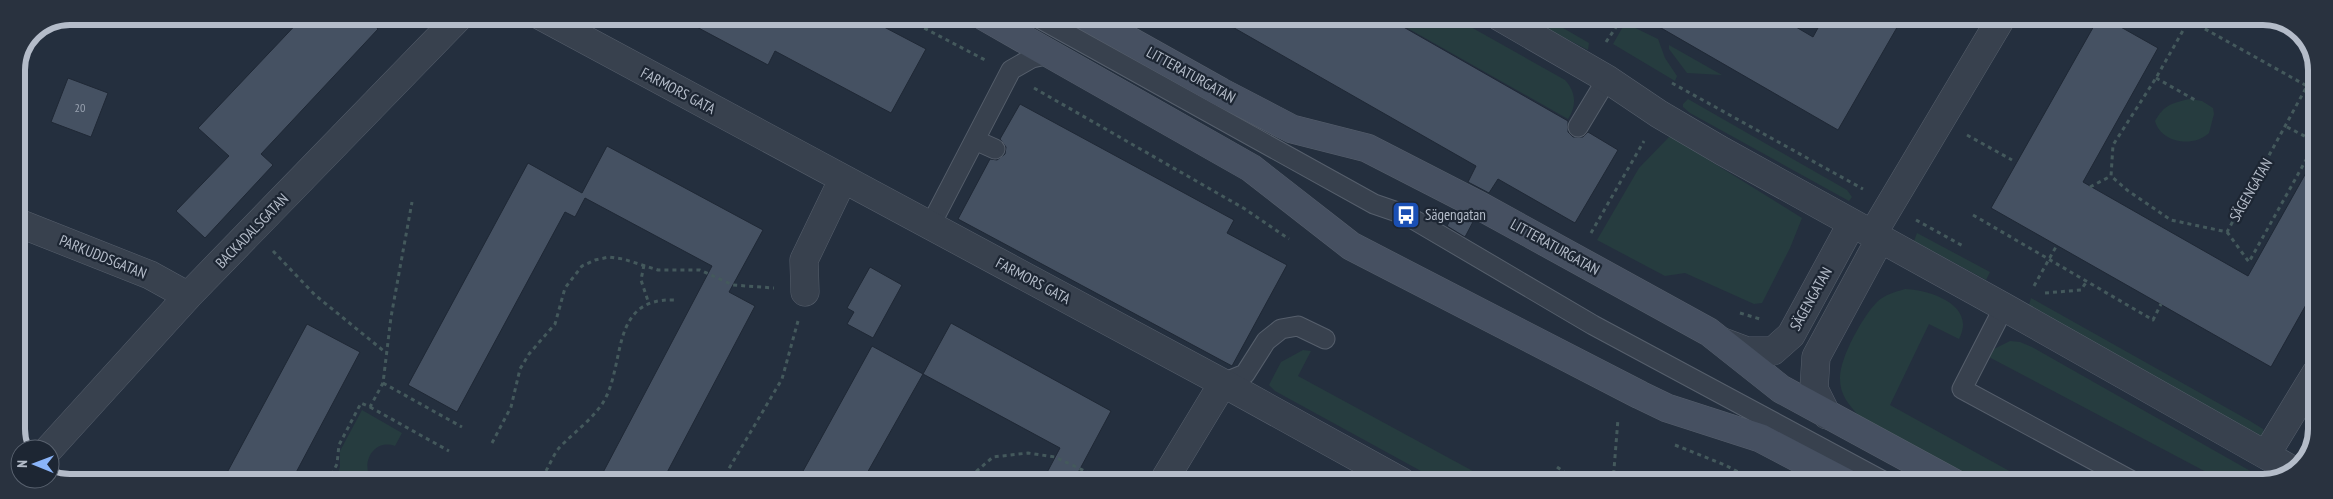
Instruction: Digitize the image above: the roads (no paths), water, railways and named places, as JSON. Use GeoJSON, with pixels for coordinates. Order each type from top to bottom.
{"type":"FeatureCollection","features":[{"type":"Feature","properties":{"kind":"street","name":"BACKADALSGATAN"},"geometry":{"type":"LineString","coordinates":[[58,439],[188,296],[451,25]]}},
{"type":"Feature","properties":{"kind":"street","name":"FARMORS GATA"},"geometry":{"type":"LineString","coordinates":[[558,25],[1223,383],[1388,474]]}},
{"type":"Feature","properties":{"kind":"street"},"geometry":{"type":"LineString","coordinates":[[999,25],[1251,168],[1351,246],[1667,408],[1760,438],[1830,474]]}},
{"type":"Feature","properties":{"kind":"street","name":"LITTERATURGATAN"},"geometry":{"type":"LineString","coordinates":[[1103,25],[1292,129],[1367,148],[1480,206],[1675,313],[1723,342],[1781,389],[1937,474]]}},
{"type":"Feature","properties":{"kind":"street"},"geometry":{"type":"LineString","coordinates":[[1514,25],[1607,80],[1659,114],[2287,467]]}},
{"type":"Feature","properties":{"kind":"street","name":"SÄGENGATAN"},"geometry":{"type":"LineString","coordinates":[[1723,342],[1747,351],[1773,350],[1792,335],[1868,232],[1942,120],[1997,25]]}},
{"type":"Feature","properties":{"kind":"street"},"geometry":{"type":"LineString","coordinates":[[805,292],[804,260],[843,179]]}},
{"type":"Feature","properties":{"kind":"street","name":"PARKUDDSGATAN"},"geometry":{"type":"LineString","coordinates":[[25,226],[150,275],[188,296]]}},
{"type":"Feature","properties":{"kind":"street","name":"SÄGENGATAN"},"geometry":{"type":"LineString","coordinates":[[1826,415],[1814,389],[1816,357],[1868,232]]}},
{"type":"Feature","properties":{"kind":"street"},"geometry":{"type":"LineString","coordinates":[[1168,474],[1223,383]]}},
{"type":"Feature","properties":{"kind":"street"},"geometry":{"type":"LineString","coordinates":[[2266,456],[2308,387]]}},
{"type":"Feature","properties":{"kind":"lane"},"geometry":{"type":"LineString","coordinates":[[1051,25],[1374,204],[1406,215],[1593,325],[1870,474]]}},
{"type":"Feature","properties":{"kind":"lane"},"geometry":{"type":"LineString","coordinates":[[930,226],[1009,74],[1027,60],[1050,54]]}},
{"type":"Feature","properties":{"kind":"lane"},"geometry":{"type":"LineString","coordinates":[[1578,127],[1607,80]]}},
{"type":"Feature","properties":{"kind":"lane"},"geometry":{"type":"LineString","coordinates":[[975,140],[995,149]]}},
{"type":"Feature","properties":{"kind":"lane"},"geometry":{"type":"LineString","coordinates":[[2004,307],[1962,389],[2119,474]]}},
{"type":"Feature","properties":{"kind":"lane"},"geometry":{"type":"LineString","coordinates":[[1223,383],[1245,374],[1266,341],[1281,328],[1298,326],[1325,339]]}},
{"type":"Feature","properties":{"kind":"place","name":"Sägengatan"},"geometry":{"type":"Point","coordinates":[1406,215]}}]}
